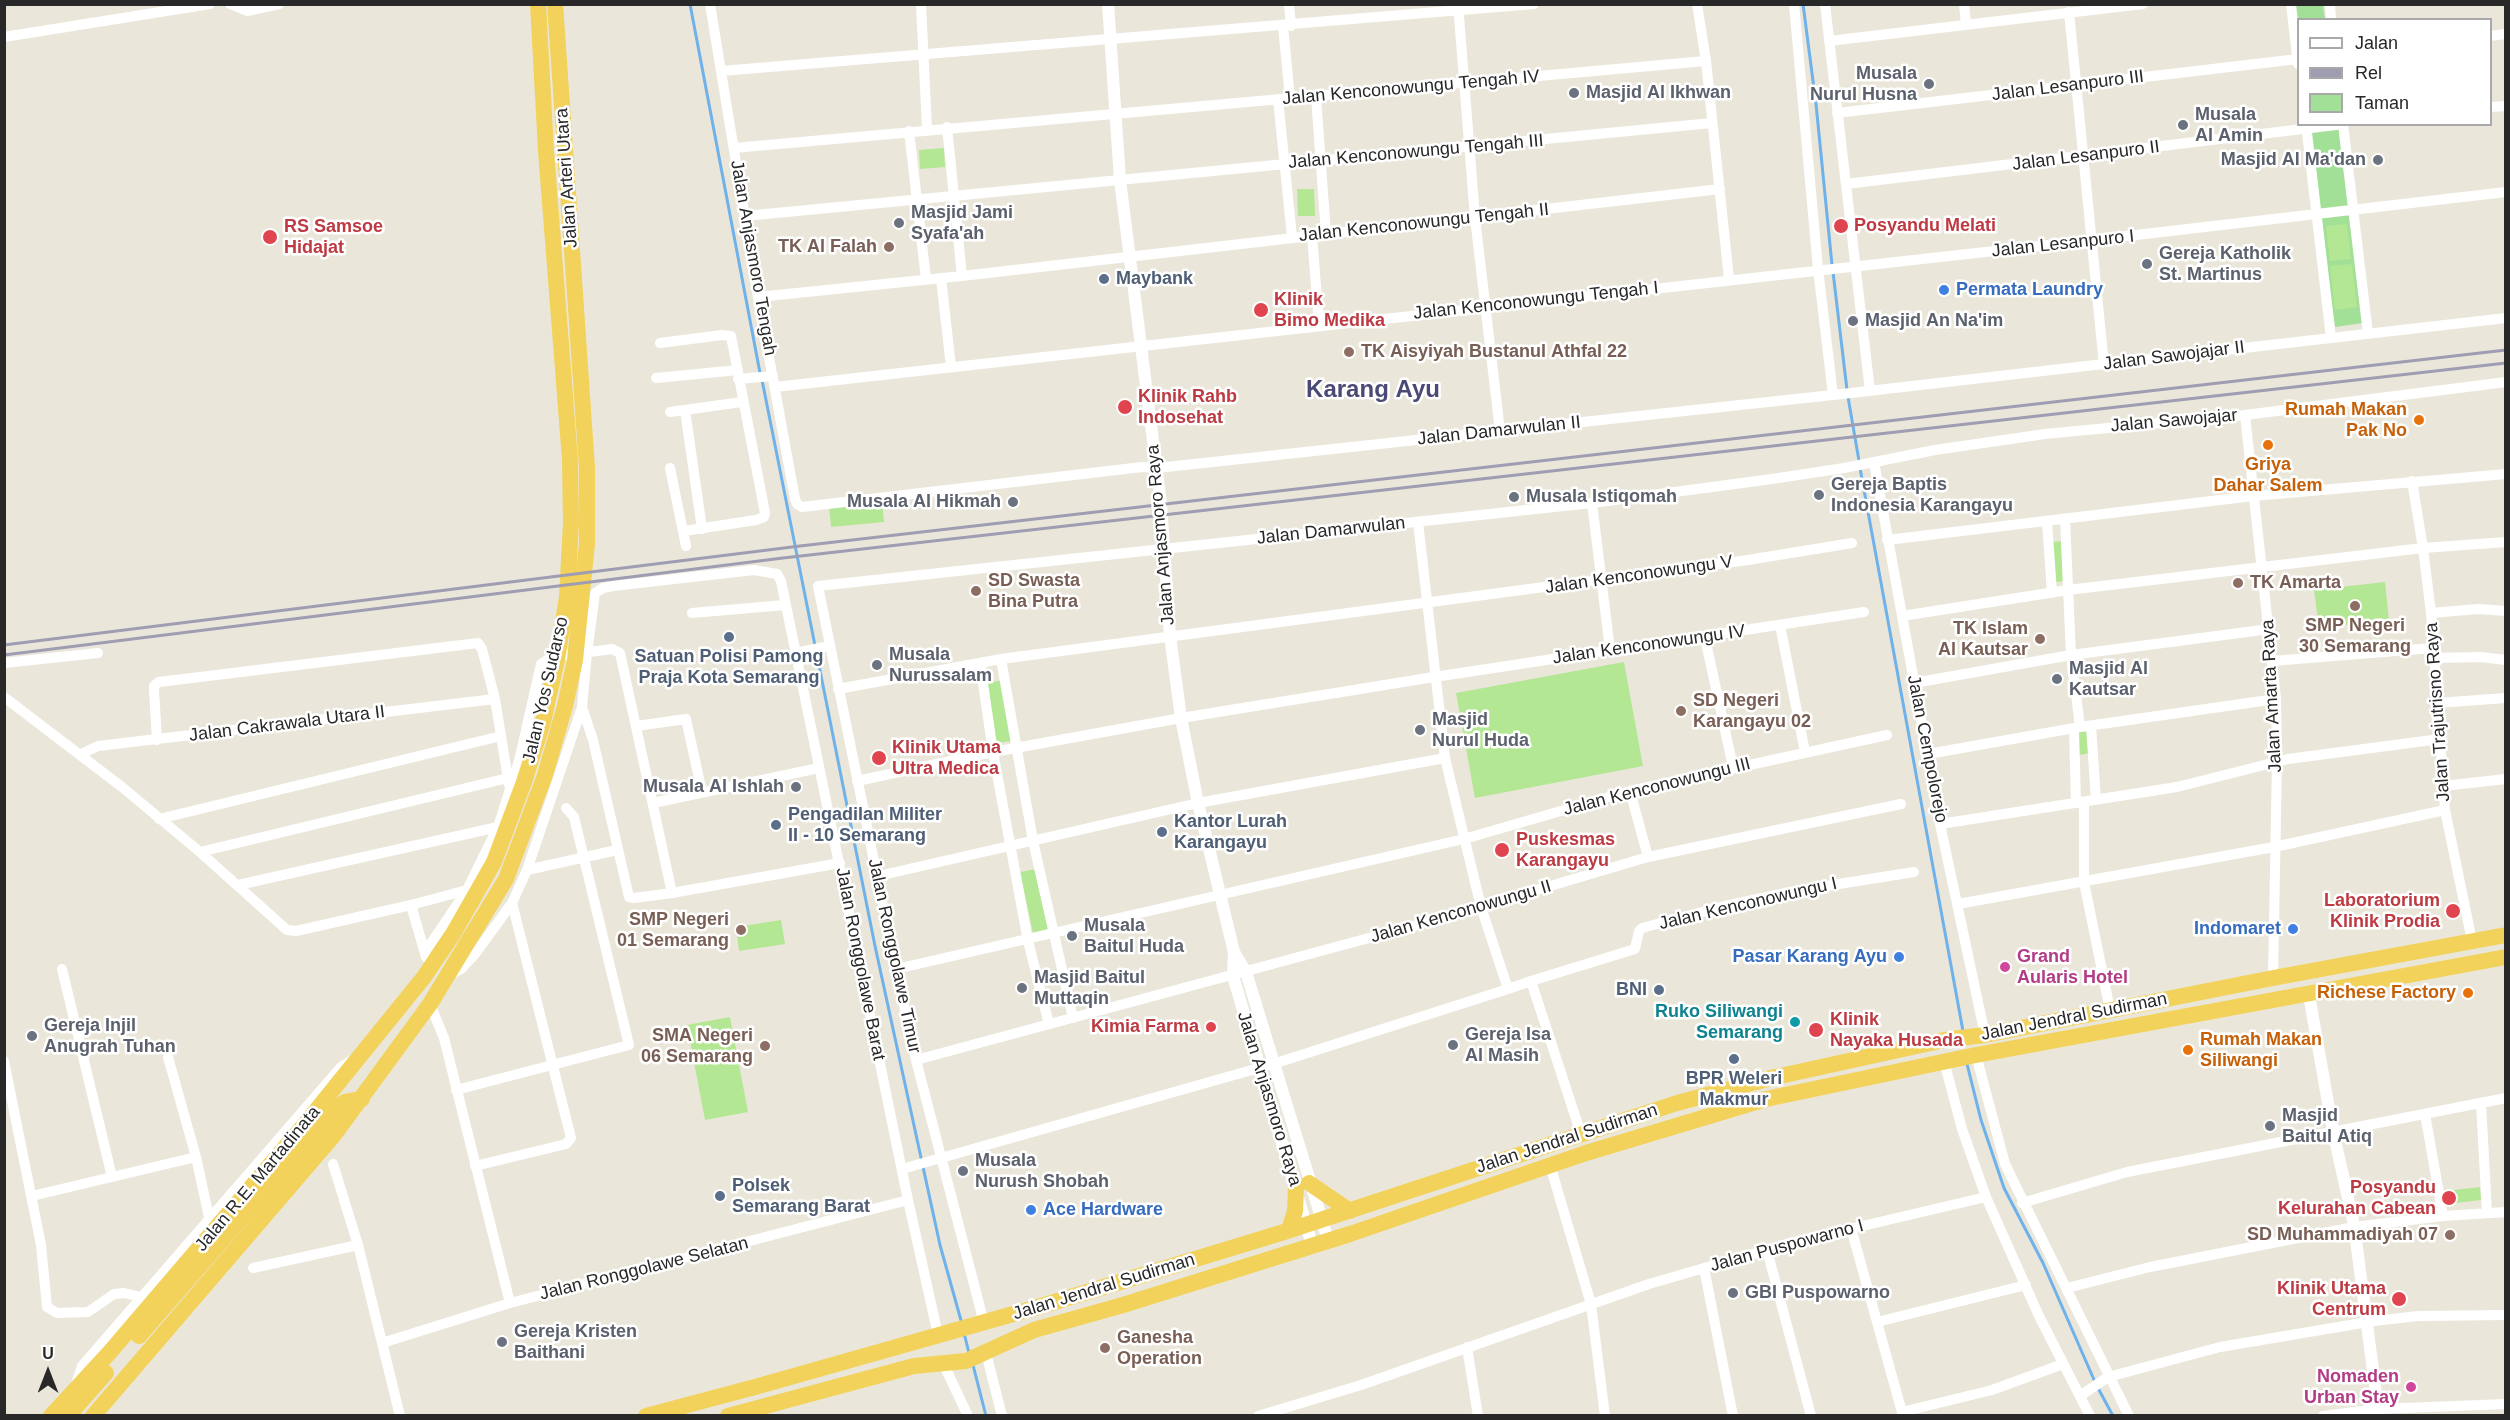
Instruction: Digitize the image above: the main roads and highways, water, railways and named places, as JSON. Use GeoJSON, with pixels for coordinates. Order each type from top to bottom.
{"type":"FeatureCollection","features":[{"type":"Feature","properties":{"kind":"highway","name":"Jalan Arteri Utara"},"geometry":{"type":"LineString","coordinates":[[538,4],[559,321]]}},
{"type":"Feature","properties":{"kind":"highway","name":"Jalan Arteri Utara"},"geometry":{"type":"LineString","coordinates":[[555,4],[578,351]]}},
{"type":"Feature","properties":{"kind":"highway","name":"Jalan Yos Sudarso"},"geometry":{"type":"LineString","coordinates":[[453,934],[494,862],[513,811],[543,722],[563,627],[571,523],[570,460],[559,321]]}},
{"type":"Feature","properties":{"kind":"highway","name":"Jalan Yos Sudarso"},"geometry":{"type":"LineString","coordinates":[[468,944],[506,879],[524,833],[556,736],[575,660],[587,544],[587,468],[578,351]]}},
{"type":"Feature","properties":{"kind":"highway","name":"Jalan R.E. Martadinata"},"geometry":{"type":"LineString","coordinates":[[51,1416],[223,1221],[360,1056],[429,969],[453,934]]}},
{"type":"Feature","properties":{"kind":"highway","name":"Jalan Jendral Sudirman"},"geometry":{"type":"LineString","coordinates":[[646,1416],[978,1325],[1350,1211],[1677,1103],[1771,1078],[1952,1039],[2505,935]]}},
{"type":"Feature","properties":{"kind":"highway","name":"Jalan R.E. Martadinata"},"geometry":{"type":"LineString","coordinates":[[93,1416],[334,1136],[430,1004],[468,944]]}},
{"type":"Feature","properties":{"kind":"highway","name":"Jalan Jendral Sudirman"},"geometry":{"type":"LineString","coordinates":[[728,1416],[914,1366],[948,1364],[984,1354],[1034,1330],[1320,1243],[1550,1165],[1766,1099],[1974,1055],[2505,957]]}},
{"type":"Feature","properties":{"kind":"highway"},"geometry":{"type":"LineString","coordinates":[[69,1416],[320,1127],[345,1102],[362,1099]]}},
{"type":"Feature","properties":{"kind":"highway"},"geometry":{"type":"LineString","coordinates":[[1289,1230],[1302,1185],[1350,1211]]}},
{"type":"Feature","properties":{"kind":"waterway"},"geometry":{"type":"LineString","coordinates":[[690,4],[760,373]]}},
{"type":"Feature","properties":{"kind":"waterway"},"geometry":{"type":"LineString","coordinates":[[1803,4],[1816,104],[1832,265]]}},
{"type":"Feature","properties":{"kind":"waterway"},"geometry":{"type":"LineString","coordinates":[[1833,272],[1847,390]]}},
{"type":"Feature","properties":{"kind":"waterway"},"geometry":{"type":"LineString","coordinates":[[762,380],[875,946],[940,1245],[962,1324]]}},
{"type":"Feature","properties":{"kind":"waterway"},"geometry":{"type":"LineString","coordinates":[[1848,397],[1859,461]]}},
{"type":"Feature","properties":{"kind":"waterway"},"geometry":{"type":"LineString","coordinates":[[1860,468],[1963,1031]]}},
{"type":"Feature","properties":{"kind":"waterway"},"geometry":{"type":"LineString","coordinates":[[1967,1064],[1981,1120],[2004,1188],[2043,1263],[2095,1382]]}},
{"type":"Feature","properties":{"kind":"waterway"},"geometry":{"type":"LineString","coordinates":[[964,1333],[969,1353]]}},
{"type":"Feature","properties":{"kind":"waterway"},"geometry":{"type":"LineString","coordinates":[[973,1365],[986,1416]]}},
{"type":"Feature","properties":{"kind":"waterway"},"geometry":{"type":"LineString","coordinates":[[2098,1388],[2113,1416]]}},
{"type":"Feature","properties":{"kind":"railway"},"geometry":{"type":"LineString","coordinates":[[4,645],[800,546],[2506,350]]}},
{"type":"Feature","properties":{"kind":"railway"},"geometry":{"type":"LineString","coordinates":[[4,655],[783,558],[2506,363]]}},
{"type":"Feature","properties":{"kind":"place","name":"Musala Nurul Husna"},"geometry":{"type":"Point","coordinates":[1929,84]}},
{"type":"Feature","properties":{"kind":"place","name":"Masjid Al Ikhwan"},"geometry":{"type":"Point","coordinates":[1574,93]}},
{"type":"Feature","properties":{"kind":"place","name":"Musala Al Amin"},"geometry":{"type":"Point","coordinates":[2183,125]}},
{"type":"Feature","properties":{"kind":"place","name":"Masjid Al Ma'dan"},"geometry":{"type":"Point","coordinates":[2378,160]}},
{"type":"Feature","properties":{"kind":"place","name":"Masjid Jami Syafa'ah"},"geometry":{"type":"Point","coordinates":[899,223]}},
{"type":"Feature","properties":{"kind":"place","name":"Posyandu Melati"},"geometry":{"type":"Point","coordinates":[1841,226]}},
{"type":"Feature","properties":{"kind":"place","name":"RS Samsoe Hidajat"},"geometry":{"type":"Point","coordinates":[270,237]}},
{"type":"Feature","properties":{"kind":"place","name":"TK Al Falah"},"geometry":{"type":"Point","coordinates":[889,247]}},
{"type":"Feature","properties":{"kind":"place","name":"Gereja Katholik St. Martinus"},"geometry":{"type":"Point","coordinates":[2147,264]}},
{"type":"Feature","properties":{"kind":"place","name":"Maybank"},"geometry":{"type":"Point","coordinates":[1104,279]}},
{"type":"Feature","properties":{"kind":"place","name":"Permata Laundry"},"geometry":{"type":"Point","coordinates":[1944,290]}},
{"type":"Feature","properties":{"kind":"place","name":"Klinik Bimo Medika"},"geometry":{"type":"Point","coordinates":[1261,310]}},
{"type":"Feature","properties":{"kind":"place","name":"Masjid An Na'im"},"geometry":{"type":"Point","coordinates":[1853,321]}},
{"type":"Feature","properties":{"kind":"place","name":"TK Aisyiyah Bustanul Athfal 22"},"geometry":{"type":"Point","coordinates":[1349,352]}},
{"type":"Feature","properties":{"kind":"place","name":"Klinik Rahb Indosehat"},"geometry":{"type":"Point","coordinates":[1125,407]}},
{"type":"Feature","properties":{"kind":"place","name":"Rumah Makan Pak No"},"geometry":{"type":"Point","coordinates":[2419,420]}},
{"type":"Feature","properties":{"kind":"place","name":"Griya Dahar Salem"},"geometry":{"type":"Point","coordinates":[2268,445]}},
{"type":"Feature","properties":{"kind":"place","name":"Gereja Baptis Indonesia Karangayu"},"geometry":{"type":"Point","coordinates":[1819,495]}},
{"type":"Feature","properties":{"kind":"place","name":"Musala Istiqomah"},"geometry":{"type":"Point","coordinates":[1514,497]}},
{"type":"Feature","properties":{"kind":"place","name":"Musala Al Hikmah"},"geometry":{"type":"Point","coordinates":[1013,502]}},
{"type":"Feature","properties":{"kind":"place","name":"TK Amarta"},"geometry":{"type":"Point","coordinates":[2238,583]}},
{"type":"Feature","properties":{"kind":"place","name":"SD Swasta Bina Putra"},"geometry":{"type":"Point","coordinates":[976,591]}},
{"type":"Feature","properties":{"kind":"place","name":"SMP Negeri 30 Semarang"},"geometry":{"type":"Point","coordinates":[2355,606]}},
{"type":"Feature","properties":{"kind":"place","name":"Satuan Polisi Pamong Praja Kota Semarang"},"geometry":{"type":"Point","coordinates":[729,637]}},
{"type":"Feature","properties":{"kind":"place","name":"TK Islam Al Kautsar"},"geometry":{"type":"Point","coordinates":[2040,639]}},
{"type":"Feature","properties":{"kind":"place","name":"Musala Nurussalam"},"geometry":{"type":"Point","coordinates":[877,665]}},
{"type":"Feature","properties":{"kind":"place","name":"Masjid Al Kautsar"},"geometry":{"type":"Point","coordinates":[2057,679]}},
{"type":"Feature","properties":{"kind":"place","name":"SD Negeri Karangayu 02"},"geometry":{"type":"Point","coordinates":[1681,711]}},
{"type":"Feature","properties":{"kind":"place","name":"Masjid Nurul Huda"},"geometry":{"type":"Point","coordinates":[1420,730]}},
{"type":"Feature","properties":{"kind":"place","name":"Klinik Utama Ultra Medica"},"geometry":{"type":"Point","coordinates":[879,758]}},
{"type":"Feature","properties":{"kind":"place","name":"Musala Al Ishlah"},"geometry":{"type":"Point","coordinates":[796,787]}},
{"type":"Feature","properties":{"kind":"place","name":"Pengadilan Militer II - 10 Semarang"},"geometry":{"type":"Point","coordinates":[776,825]}},
{"type":"Feature","properties":{"kind":"place","name":"Kantor Lurah Karangayu"},"geometry":{"type":"Point","coordinates":[1162,832]}},
{"type":"Feature","properties":{"kind":"place","name":"Puskesmas Karangayu"},"geometry":{"type":"Point","coordinates":[1502,850]}},
{"type":"Feature","properties":{"kind":"place","name":"Laboratorium Klinik Prodia"},"geometry":{"type":"Point","coordinates":[2453,911]}},
{"type":"Feature","properties":{"kind":"place","name":"Indomaret"},"geometry":{"type":"Point","coordinates":[2293,929]}},
{"type":"Feature","properties":{"kind":"place","name":"SMP Negeri 01 Semarang"},"geometry":{"type":"Point","coordinates":[741,930]}},
{"type":"Feature","properties":{"kind":"place","name":"Musala Baitul Huda"},"geometry":{"type":"Point","coordinates":[1072,936]}},
{"type":"Feature","properties":{"kind":"place","name":"Pasar Karang Ayu"},"geometry":{"type":"Point","coordinates":[1899,957]}},
{"type":"Feature","properties":{"kind":"place","name":"Grand Aularis Hotel"},"geometry":{"type":"Point","coordinates":[2005,967]}},
{"type":"Feature","properties":{"kind":"place","name":"Masjid Baitul Muttaqin"},"geometry":{"type":"Point","coordinates":[1022,988]}},
{"type":"Feature","properties":{"kind":"place","name":"BNI"},"geometry":{"type":"Point","coordinates":[1659,990]}},
{"type":"Feature","properties":{"kind":"place","name":"Richese Factory"},"geometry":{"type":"Point","coordinates":[2468,993]}},
{"type":"Feature","properties":{"kind":"place","name":"Ruko Siliwangi Semarang"},"geometry":{"type":"Point","coordinates":[1795,1022]}},
{"type":"Feature","properties":{"kind":"place","name":"Kimia Farma"},"geometry":{"type":"Point","coordinates":[1211,1027]}},
{"type":"Feature","properties":{"kind":"place","name":"Klinik Nayaka Husada"},"geometry":{"type":"Point","coordinates":[1816,1030]}},
{"type":"Feature","properties":{"kind":"place","name":"Gereja Injil Anugrah Tuhan"},"geometry":{"type":"Point","coordinates":[32,1036]}},
{"type":"Feature","properties":{"kind":"place","name":"Gereja Isa Al Masih"},"geometry":{"type":"Point","coordinates":[1453,1045]}},
{"type":"Feature","properties":{"kind":"place","name":"SMA Negeri 06 Semarang"},"geometry":{"type":"Point","coordinates":[765,1046]}},
{"type":"Feature","properties":{"kind":"place","name":"Rumah Makan Siliwangi"},"geometry":{"type":"Point","coordinates":[2188,1050]}},
{"type":"Feature","properties":{"kind":"place","name":"BPR Weleri Makmur"},"geometry":{"type":"Point","coordinates":[1734,1059]}},
{"type":"Feature","properties":{"kind":"place","name":"Masjid Baitul Atiq"},"geometry":{"type":"Point","coordinates":[2270,1126]}},
{"type":"Feature","properties":{"kind":"place","name":"Musala Nurush Shobah"},"geometry":{"type":"Point","coordinates":[963,1171]}},
{"type":"Feature","properties":{"kind":"place","name":"Polsek Semarang Barat"},"geometry":{"type":"Point","coordinates":[720,1196]}},
{"type":"Feature","properties":{"kind":"place","name":"Posyandu Kelurahan Cabean"},"geometry":{"type":"Point","coordinates":[2449,1198]}},
{"type":"Feature","properties":{"kind":"place","name":"Ace Hardware"},"geometry":{"type":"Point","coordinates":[1031,1210]}},
{"type":"Feature","properties":{"kind":"place","name":"SD Muhammadiyah 07"},"geometry":{"type":"Point","coordinates":[2450,1235]}},
{"type":"Feature","properties":{"kind":"place","name":"GBI Puspowarno"},"geometry":{"type":"Point","coordinates":[1733,1293]}},
{"type":"Feature","properties":{"kind":"place","name":"Klinik Utama Centrum"},"geometry":{"type":"Point","coordinates":[2399,1299]}},
{"type":"Feature","properties":{"kind":"place","name":"Gereja Kristen Baithani"},"geometry":{"type":"Point","coordinates":[502,1342]}},
{"type":"Feature","properties":{"kind":"place","name":"Ganesha Operation"},"geometry":{"type":"Point","coordinates":[1105,1348]}},
{"type":"Feature","properties":{"kind":"place","name":"Nomaden Urban Stay"},"geometry":{"type":"Point","coordinates":[2411,1387]}},
{"type":"Feature","properties":{"kind":"district","name":"Karang Ayu"},"geometry":{"type":"Point","coordinates":[1373,390]}}]}
